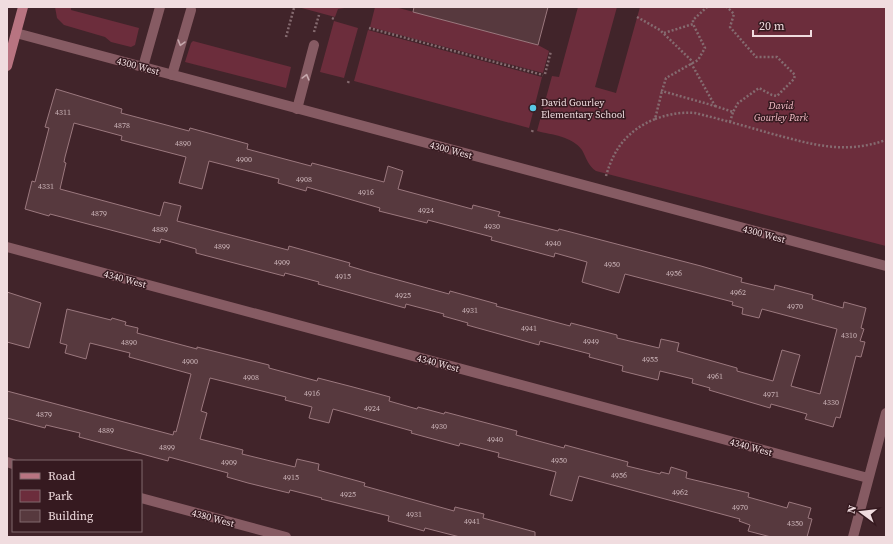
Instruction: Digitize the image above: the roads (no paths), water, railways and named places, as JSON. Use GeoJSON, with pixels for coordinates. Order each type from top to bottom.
{"type":"FeatureCollection","features":[{"type":"Feature","properties":{"kind":"street"},"geometry":{"type":"LineString","coordinates":[[7,66],[23,7]]}},
{"type":"Feature","properties":{"kind":"street"},"geometry":{"type":"LineString","coordinates":[[143,67],[160,7]]}},
{"type":"Feature","properties":{"kind":"street"},"geometry":{"type":"LineString","coordinates":[[172,75],[191,10]]}},
{"type":"Feature","properties":{"kind":"street","name":"4300 West"},"geometry":{"type":"LineString","coordinates":[[16,33],[886,266]]}},
{"type":"Feature","properties":{"kind":"street"},"geometry":{"type":"LineString","coordinates":[[297,109],[314,45]]}},
{"type":"Feature","properties":{"kind":"street","name":"4340 West"},"geometry":{"type":"LineString","coordinates":[[7,247],[868,478]]}},
{"type":"Feature","properties":{"kind":"street"},"geometry":{"type":"LineString","coordinates":[[853,537],[886,413]]}},
{"type":"Feature","properties":{"kind":"street","name":"4380 West"},"geometry":{"type":"LineString","coordinates":[[142,498],[286,537]]}},
{"type":"Feature","properties":{"kind":"place","name":"David Gourley Elementary School"},"geometry":{"type":"Point","coordinates":[533,108]}},
{"type":"Feature","properties":{"kind":"park label","name":"David Gourley Park"},"geometry":{"type":"Point","coordinates":[781,110]}}]}
